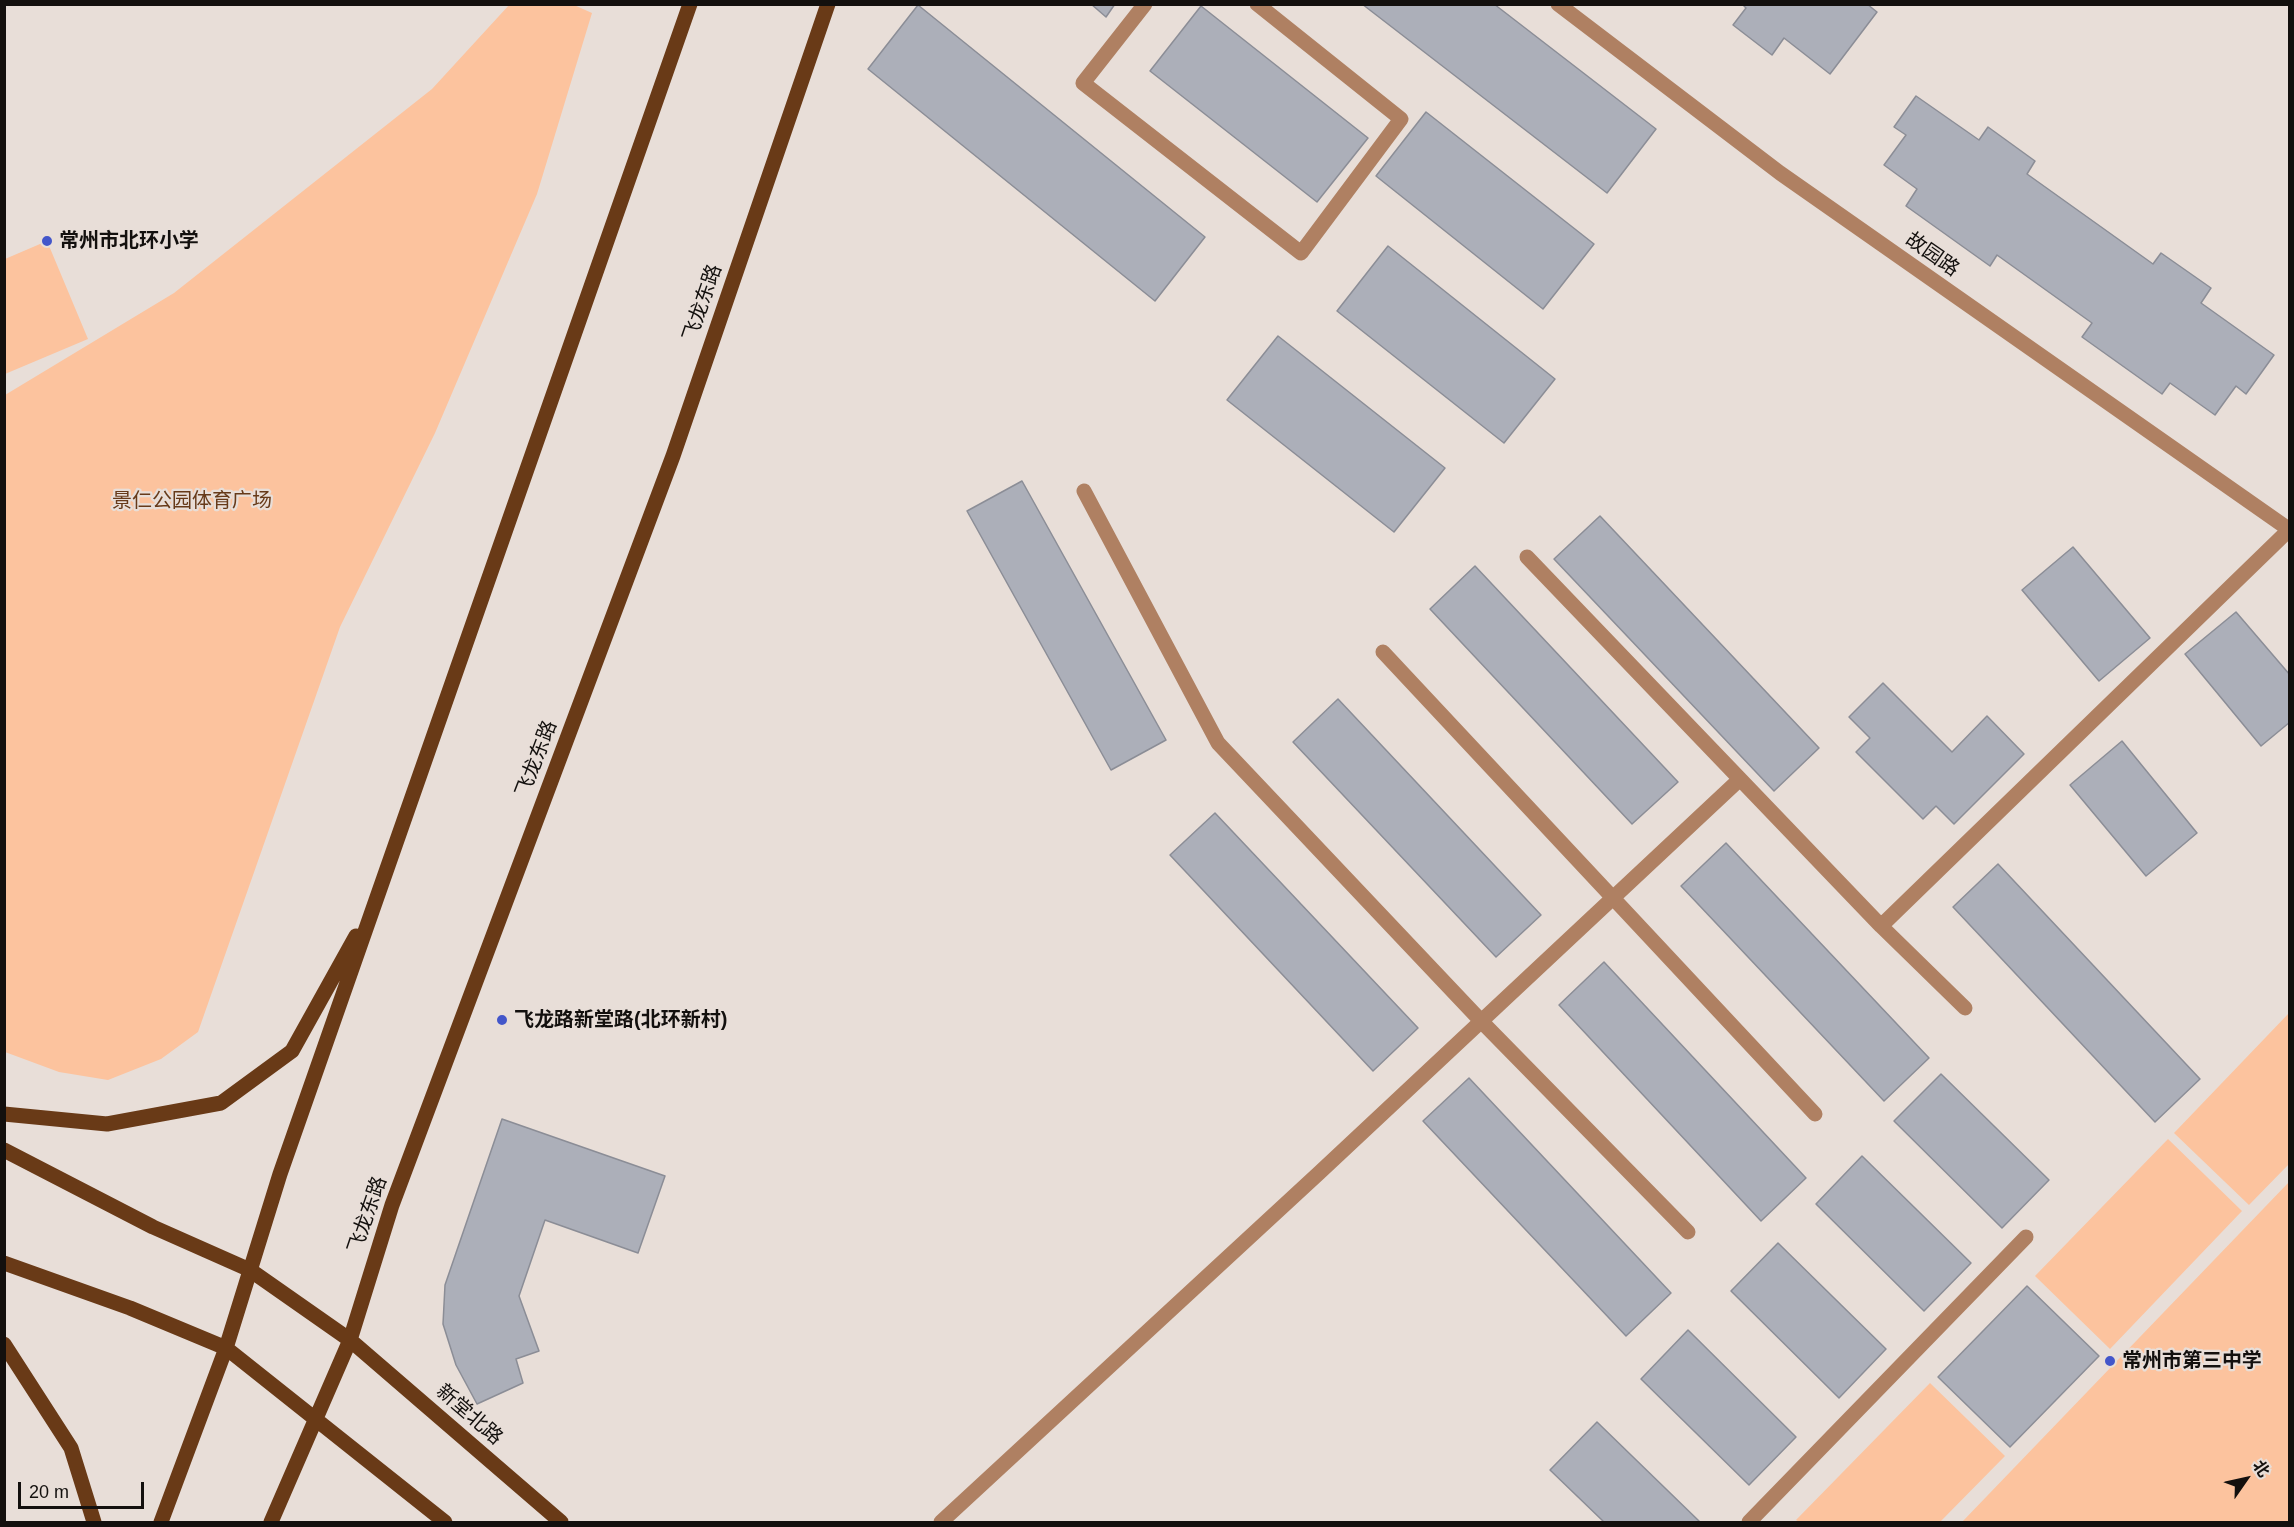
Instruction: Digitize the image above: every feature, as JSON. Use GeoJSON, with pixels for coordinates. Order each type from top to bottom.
{"type":"FeatureCollection","features":[{"type":"Feature","properties":{"kind":"main road"},"geometry":{"type":"LineString","coordinates":[[160,1522],[226,1348],[280,1174],[690,4]]}},
{"type":"Feature","properties":{"kind":"main road","name":"飞龙东路"},"geometry":{"type":"LineString","coordinates":[[271,1522],[350,1340],[392,1205],[673,456],[828,4]]}},
{"type":"Feature","properties":{"kind":"main road"},"geometry":{"type":"LineString","coordinates":[[4,1114],[107,1124],[221,1103],[292,1051],[376,900]]}},
{"type":"Feature","properties":{"kind":"main road","name":"新堂北路"},"geometry":{"type":"LineString","coordinates":[[4,1150],[153,1227],[250,1270],[350,1340],[561,1522]]}},
{"type":"Feature","properties":{"kind":"main road"},"geometry":{"type":"LineString","coordinates":[[4,1263],[130,1308],[226,1348],[445,1522]]}},
{"type":"Feature","properties":{"kind":"main road"},"geometry":{"type":"LineString","coordinates":[[4,1344],[71,1448],[94,1522]]}},
{"type":"Feature","properties":{"kind":"street"},"geometry":{"type":"LineString","coordinates":[[1145,4],[1083,83],[1301,253],[1401,119],[1257,4]]}},
{"type":"Feature","properties":{"kind":"street","name":"故园路"},"geometry":{"type":"LineString","coordinates":[[1558,4],[1780,173],[2289,530]]}},
{"type":"Feature","properties":{"kind":"street"},"geometry":{"type":"LineString","coordinates":[[1084,491],[1218,743],[1482,1022],[1688,1232]]}},
{"type":"Feature","properties":{"kind":"street"},"geometry":{"type":"LineString","coordinates":[[1881,926],[2289,530]]}},
{"type":"Feature","properties":{"kind":"street"},"geometry":{"type":"LineString","coordinates":[[1527,557],[1881,926],[1965,1008]]}},
{"type":"Feature","properties":{"kind":"street"},"geometry":{"type":"LineString","coordinates":[[1383,652],[1815,1114]]}},
{"type":"Feature","properties":{"kind":"street"},"geometry":{"type":"LineString","coordinates":[[941,1522],[1482,1022],[1740,779]]}},
{"type":"Feature","properties":{"kind":"street"},"geometry":{"type":"LineString","coordinates":[[1749,1522],[2026,1237]]}},
{"type":"Feature","properties":{"kind":"green space","name":"景仁公园体育广场"},"geometry":{"type":"Polygon","coordinates":[[[510,4],[574,5],[592,13],[537,194],[435,433],[340,627],[198,1032],[161,1059],[108,1080],[59,1072],[5,1052],[5,395],[174,293],[432,89],[510,4]]]}},
{"type":"Feature","properties":{"kind":"green space"},"geometry":{"type":"Polygon","coordinates":[[[47,241],[88,339],[5,374],[5,259],[47,241]]]}},
{"type":"Feature","properties":{"kind":"green space"},"geometry":{"type":"Polygon","coordinates":[[[2289,1013],[2289,1164],[2249,1205],[2174,1133],[2289,1013]]]}},
{"type":"Feature","properties":{"kind":"green space"},"geometry":{"type":"Polygon","coordinates":[[[2168,1139],[2242,1211],[2110,1349],[2035,1276],[2168,1139]]]}},
{"type":"Feature","properties":{"kind":"green space"},"geometry":{"type":"Polygon","coordinates":[[[2289,1182],[2289,1522],[1962,1522],[2289,1182]]]}},
{"type":"Feature","properties":{"kind":"green space"},"geometry":{"type":"Polygon","coordinates":[[[1930,1383],[2005,1456],[1940,1522],[1799,1522],[1796,1520],[1930,1383]]]}},
{"type":"Feature","properties":{"kind":"building"},"geometry":{"type":"Polygon","coordinates":[[[1091,4],[1115,4],[1106,17],[1091,4]]]}},
{"type":"Feature","properties":{"kind":"building"},"geometry":{"type":"Polygon","coordinates":[[[1362,4],[1494,4],[1656,129],[1607,193],[1362,4]]]}},
{"type":"Feature","properties":{"kind":"building"},"geometry":{"type":"Polygon","coordinates":[[[1742,4],[1867,4],[1877,12],[1830,74],[1784,38],[1772,55],[1733,25],[1746,8],[1742,4]]]}},
{"type":"Feature","properties":{"kind":"building"},"geometry":{"type":"Polygon","coordinates":[[[918,5],[1205,237],[1155,301],[868,69],[918,5]]]}},
{"type":"Feature","properties":{"kind":"building"},"geometry":{"type":"Polygon","coordinates":[[[1201,6],[1368,138],[1317,202],[1150,71],[1201,6]]]}},
{"type":"Feature","properties":{"kind":"building"},"geometry":{"type":"Polygon","coordinates":[[[1916,96],[1979,140],[1988,127],[2035,161],[2027,174],[2153,264],[2161,253],[2211,288],[2201,303],[2274,355],[2246,394],[2236,386],[2215,415],[2170,383],[2162,394],[2082,337],[2092,323],[1997,255],[1990,266],[1906,206],[1917,189],[1884,165],[1906,135],[1894,127],[1916,96]]]}},
{"type":"Feature","properties":{"kind":"building"},"geometry":{"type":"Polygon","coordinates":[[[1426,112],[1594,244],[1543,309],[1376,176],[1426,112]]]}},
{"type":"Feature","properties":{"kind":"building"},"geometry":{"type":"Polygon","coordinates":[[[1388,246],[1555,379],[1504,443],[1337,311],[1388,246]]]}},
{"type":"Feature","properties":{"kind":"building"},"geometry":{"type":"Polygon","coordinates":[[[1278,336],[1445,468],[1394,532],[1227,400],[1278,336]]]}},
{"type":"Feature","properties":{"kind":"building"},"geometry":{"type":"Polygon","coordinates":[[[1022,481],[1166,740],[1111,770],[967,511],[1022,481]]]}},
{"type":"Feature","properties":{"kind":"building"},"geometry":{"type":"Polygon","coordinates":[[[1600,516],[1819,748],[1774,791],[1554,559],[1600,516]]]}},
{"type":"Feature","properties":{"kind":"building"},"geometry":{"type":"Polygon","coordinates":[[[2073,547],[2150,638],[2099,681],[2022,590],[2073,547]]]}},
{"type":"Feature","properties":{"kind":"building"},"geometry":{"type":"Polygon","coordinates":[[[1475,566],[1678,782],[1632,824],[1430,609],[1475,566]]]}},
{"type":"Feature","properties":{"kind":"building"},"geometry":{"type":"Polygon","coordinates":[[[2236,612],[2290,675],[2290,722],[2261,746],[2185,654],[2236,612]]]}},
{"type":"Feature","properties":{"kind":"building"},"geometry":{"type":"Polygon","coordinates":[[[1883,683],[1952,752],[1987,716],[2024,754],[1954,824],[1936,806],[1923,819],[1856,752],[1870,738],[1849,717],[1883,683]]]}},
{"type":"Feature","properties":{"kind":"building"},"geometry":{"type":"Polygon","coordinates":[[[1338,699],[1541,915],[1496,957],[1293,742],[1338,699]]]}},
{"type":"Feature","properties":{"kind":"building"},"geometry":{"type":"Polygon","coordinates":[[[2122,741],[2197,833],[2146,876],[2070,785],[2122,741]]]}},
{"type":"Feature","properties":{"kind":"building"},"geometry":{"type":"Polygon","coordinates":[[[1215,813],[1418,1028],[1373,1071],[1170,855],[1215,813]]]}},
{"type":"Feature","properties":{"kind":"building"},"geometry":{"type":"Polygon","coordinates":[[[1726,843],[1929,1058],[1884,1101],[1681,886],[1726,843]]]}},
{"type":"Feature","properties":{"kind":"building"},"geometry":{"type":"Polygon","coordinates":[[[1998,864],[2200,1079],[2155,1122],[1953,907],[1998,864]]]}},
{"type":"Feature","properties":{"kind":"building"},"geometry":{"type":"Polygon","coordinates":[[[1604,962],[1806,1178],[1761,1221],[1559,1005],[1604,962]]]}},
{"type":"Feature","properties":{"kind":"building"},"geometry":{"type":"Polygon","coordinates":[[[1941,1074],[2049,1180],[2002,1228],[1894,1121],[1941,1074]]]}},
{"type":"Feature","properties":{"kind":"building"},"geometry":{"type":"Polygon","coordinates":[[[1469,1078],[1671,1293],[1626,1336],[1423,1121],[1469,1078]]]}},
{"type":"Feature","properties":{"kind":"building"},"geometry":{"type":"Polygon","coordinates":[[[502,1119],[665,1176],[638,1253],[545,1220],[519,1296],[539,1351],[516,1359],[523,1383],[477,1404],[456,1365],[443,1324],[445,1285],[502,1119]]]}},
{"type":"Feature","properties":{"kind":"building"},"geometry":{"type":"Polygon","coordinates":[[[1862,1156],[1971,1263],[1924,1311],[1816,1204],[1862,1156]]]}},
{"type":"Feature","properties":{"kind":"building"},"geometry":{"type":"Polygon","coordinates":[[[1778,1243],[1886,1349],[1839,1398],[1731,1291],[1778,1243]]]}},
{"type":"Feature","properties":{"kind":"building"},"geometry":{"type":"Polygon","coordinates":[[[2027,1286],[2099,1356],[2010,1447],[1938,1377],[2027,1286]]]}},
{"type":"Feature","properties":{"kind":"building"},"geometry":{"type":"Polygon","coordinates":[[[1688,1330],[1796,1437],[1749,1485],[1641,1379],[1688,1330]]]}},
{"type":"Feature","properties":{"kind":"building"},"geometry":{"type":"Polygon","coordinates":[[[1597,1422],[1700,1522],[1604,1522],[1550,1470],[1597,1422]]]}},
{"type":"Feature","properties":{"kind":"place","name":"常州市北环小学"},"geometry":{"type":"Point","coordinates":[47,241]}},
{"type":"Feature","properties":{"kind":"place","name":"飞龙路新堂路(北环新村)"},"geometry":{"type":"Point","coordinates":[502,1020]}},
{"type":"Feature","properties":{"kind":"place","name":"常州市第三中学"},"geometry":{"type":"Point","coordinates":[2110,1361]}}]}
